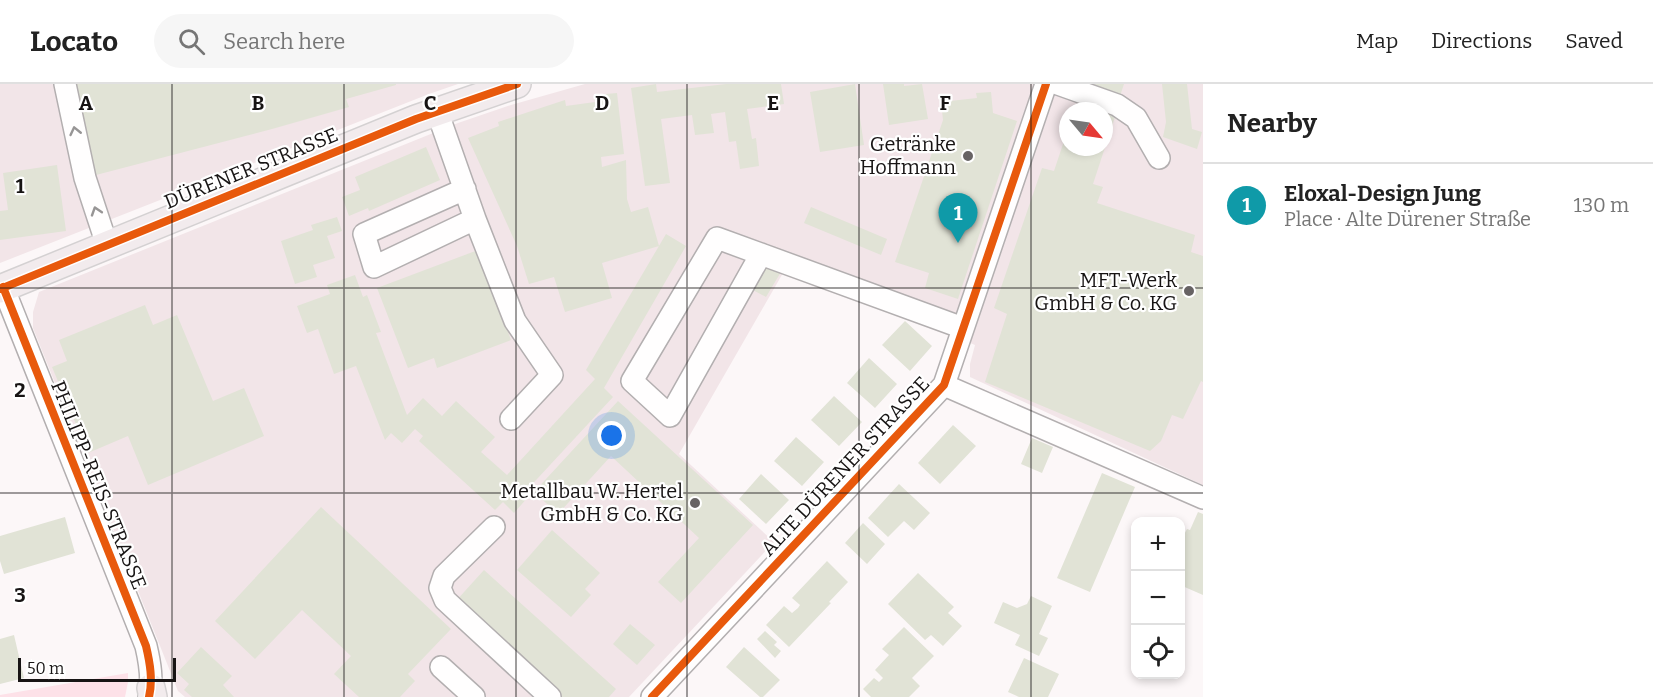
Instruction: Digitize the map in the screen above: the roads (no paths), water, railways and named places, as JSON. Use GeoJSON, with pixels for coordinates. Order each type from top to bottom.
{"type":"FeatureCollection","features":[{"type":"Feature","properties":{"kind":"main road","name":"DÜRENER STRASSE"},"geometry":{"type":"LineString","coordinates":[[1,288],[437,111],[517,84]]}},
{"type":"Feature","properties":{"kind":"street"},"geometry":{"type":"LineString","coordinates":[[64,84],[86,178],[107,245]]}},
{"type":"Feature","properties":{"kind":"street","name":"ALTE DÜRENER STRASSE"},"geometry":{"type":"LineString","coordinates":[[652,697],[944,385],[1046,84]]}},
{"type":"Feature","properties":{"kind":"street"},"geometry":{"type":"LineString","coordinates":[[1058,84],[1117,105],[1136,118],[1159,159]]}},
{"type":"Feature","properties":{"kind":"street"},"geometry":{"type":"LineString","coordinates":[[437,111],[475,219],[515,321],[552,375],[511,419]]}},
{"type":"Feature","properties":{"kind":"street"},"geometry":{"type":"LineString","coordinates":[[465,189],[364,234],[374,267],[475,219]]}},
{"type":"Feature","properties":{"kind":"street"},"geometry":{"type":"LineString","coordinates":[[762,254],[670,416],[632,381],[717,238],[762,254],[963,328]]}},
{"type":"Feature","properties":{"kind":"street","name":"PHILIPP-REIS-STRASSE"},"geometry":{"type":"LineString","coordinates":[[1,288],[146,646],[151,667],[151,694]]}},
{"type":"Feature","properties":{"kind":"street"},"geometry":{"type":"LineString","coordinates":[[944,385],[1203,498]]}},
{"type":"Feature","properties":{"kind":"street"},"geometry":{"type":"LineString","coordinates":[[494,527],[444,576],[440,588],[445,600],[550,697]]}},
{"type":"Feature","properties":{"kind":"street"},"geometry":{"type":"LineString","coordinates":[[441,667],[474,697]]}},
{"type":"Feature","properties":{"kind":"place","name":"Getränke Hoffmann"},"geometry":{"type":"Point","coordinates":[968,156]}},
{"type":"Feature","properties":{"kind":"place","name":"Eloxal-Design Jung"},"geometry":{"type":"Point","coordinates":[958,243]}},
{"type":"Feature","properties":{"kind":"place","name":"MFT-Werk GmbH & Co. KG"},"geometry":{"type":"Point","coordinates":[1189,291]}},
{"type":"Feature","properties":{"kind":"place","name":"Metallbau W. Hertel GmbH & Co. KG"},"geometry":{"type":"Point","coordinates":[695,503]}}]}
